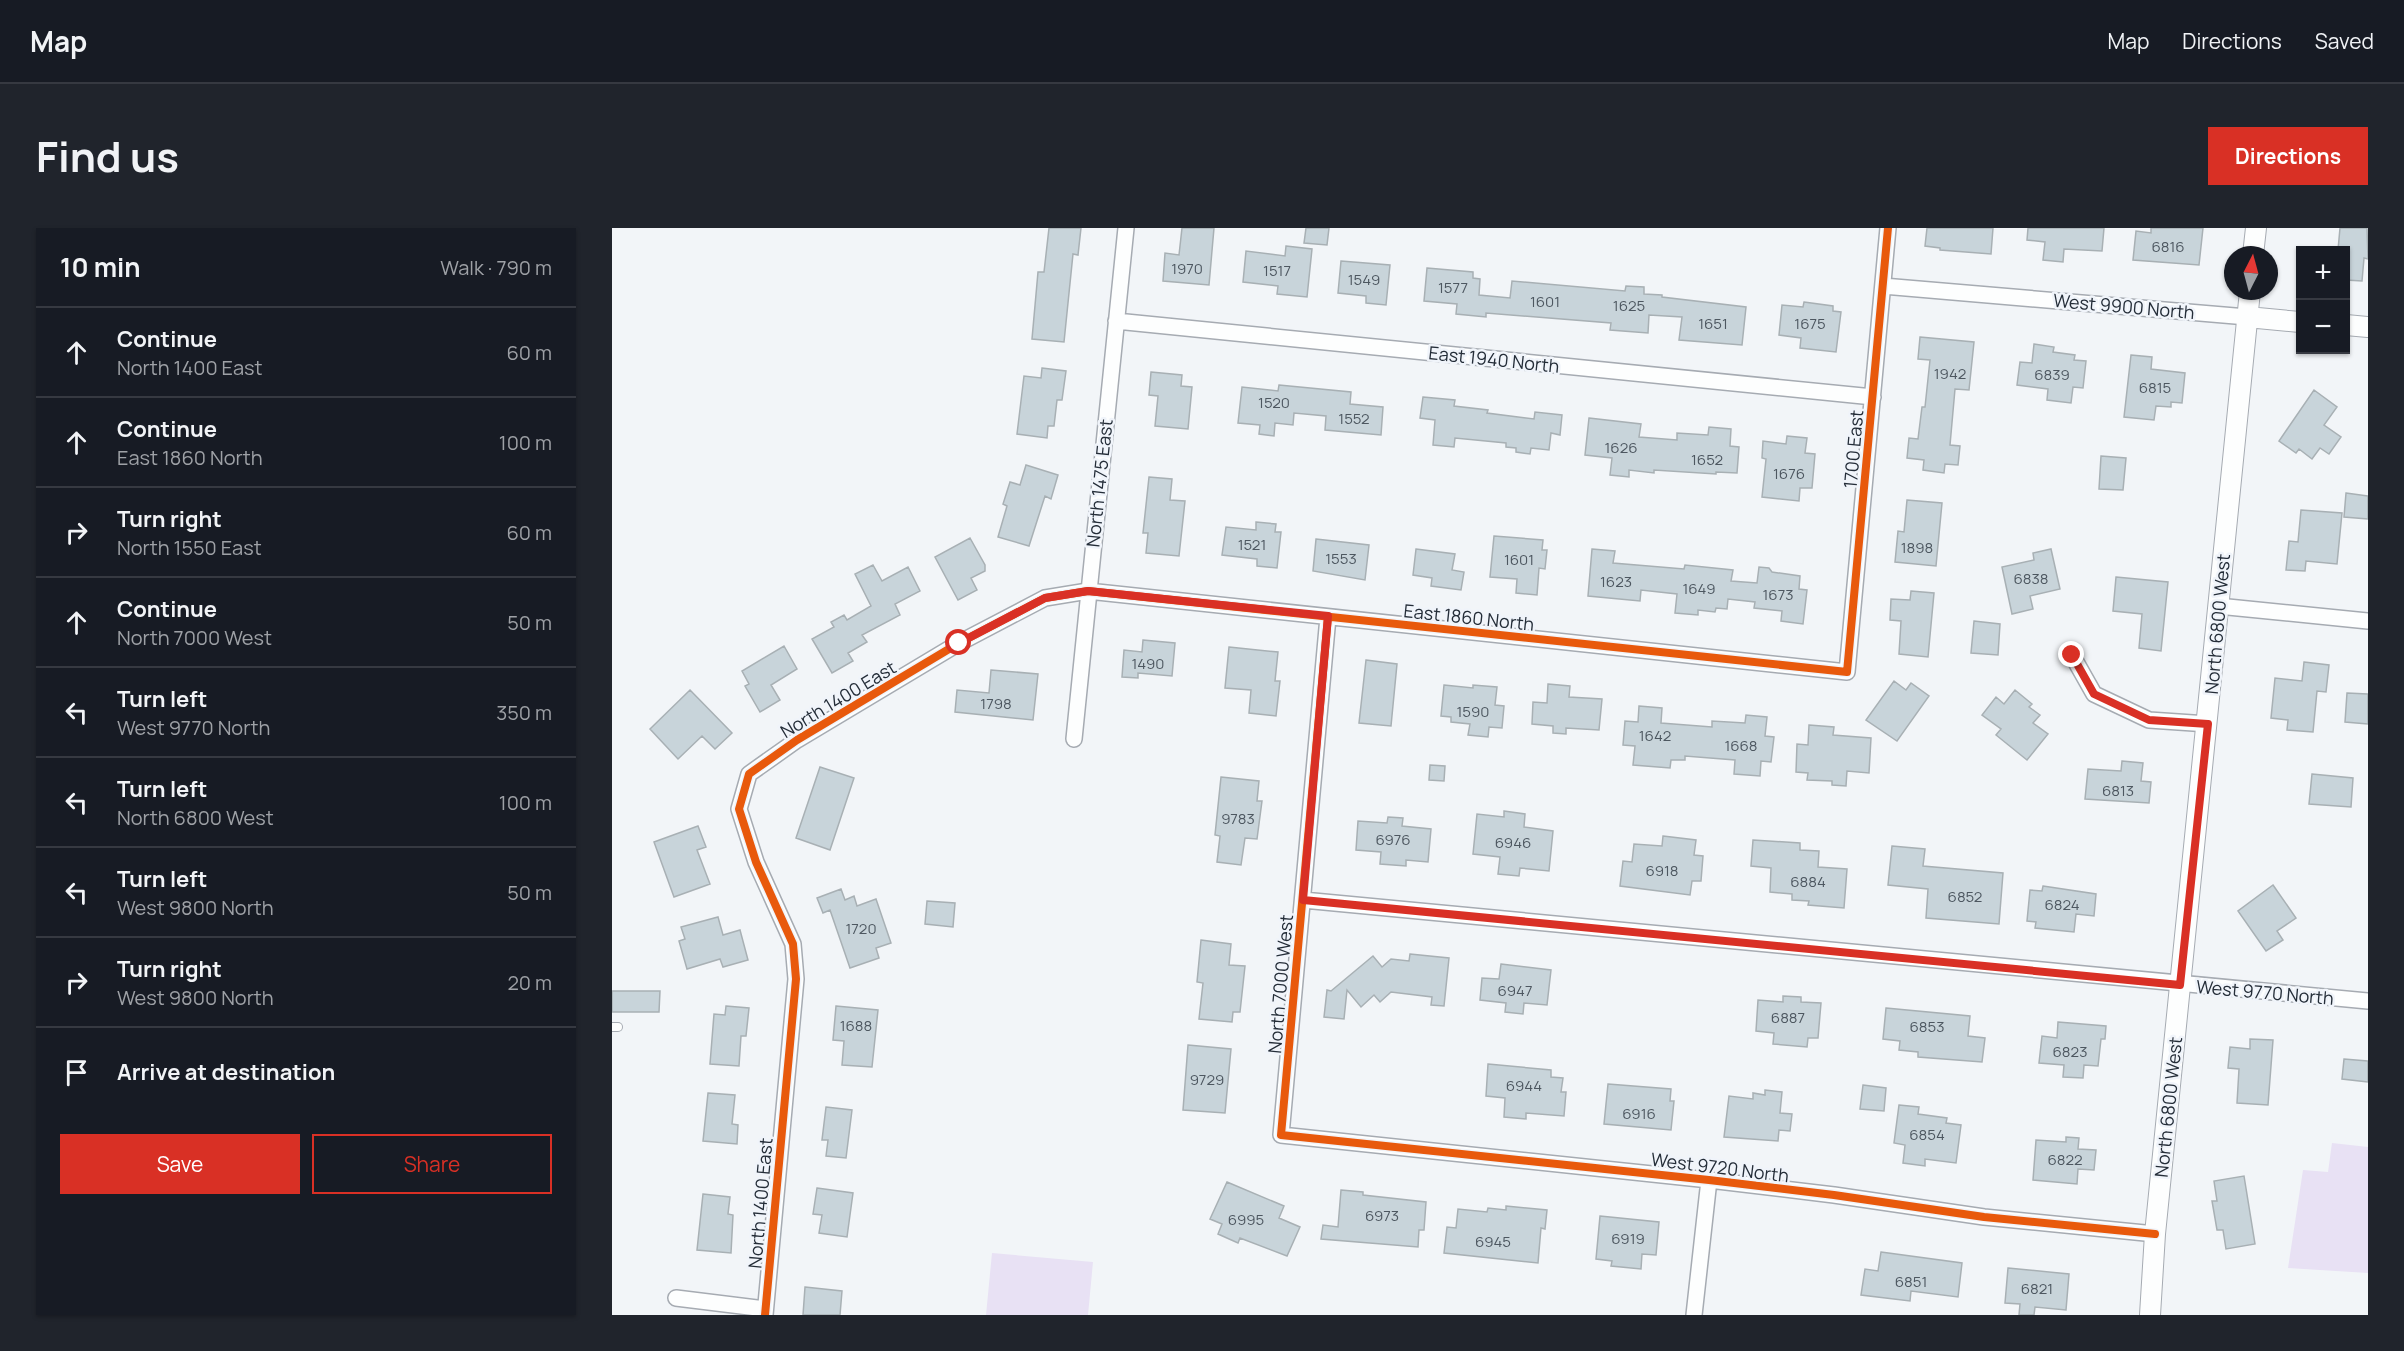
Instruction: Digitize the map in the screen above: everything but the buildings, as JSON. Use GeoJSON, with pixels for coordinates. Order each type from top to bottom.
{"type":"FeatureCollection","features":[{"type":"Feature","properties":{"kind":"street","name":"North 1475 East"},"geometry":{"type":"LineString","coordinates":[[1074,739],[1126,228]]}},
{"type":"Feature","properties":{"kind":"street","name":"1700 East"},"geometry":{"type":"LineString","coordinates":[[1848,672],[1888,228]]}},
{"type":"Feature","properties":{"kind":"street"},"geometry":{"type":"LineString","coordinates":[[2254,246],[2256,228]]}},
{"type":"Feature","properties":{"kind":"street","name":"West 9900 North"},"geometry":{"type":"LineString","coordinates":[[1882,286],[2001,294],[2247,317]]}},
{"type":"Feature","properties":{"kind":"street","name":"North 6800 West"},"geometry":{"type":"LineString","coordinates":[[2150,1315],[2180,985],[2249,300]]}},
{"type":"Feature","properties":{"kind":"street"},"geometry":{"type":"LineString","coordinates":[[2247,317],[2296,322]]}},
{"type":"Feature","properties":{"kind":"street","name":"East 1940 North"},"geometry":{"type":"LineString","coordinates":[[1116,321],[1873,397]]}},
{"type":"Feature","properties":{"kind":"street"},"geometry":{"type":"LineString","coordinates":[[2350,326],[2368,327]]}},
{"type":"Feature","properties":{"kind":"street","name":"East 1860 North"},"geometry":{"type":"LineString","coordinates":[[1088,591],[1848,672]]}},
{"type":"Feature","properties":{"kind":"street","name":"North 1400 East"},"geometry":{"type":"LineString","coordinates":[[765,1312],[796,979],[793,944],[756,862],[739,808],[749,774],[797,740],[959,643],[1045,598],[1088,591]]}},
{"type":"Feature","properties":{"kind":"street"},"geometry":{"type":"LineString","coordinates":[[2218,606],[2368,621]]}},
{"type":"Feature","properties":{"kind":"street","name":"North 7000 West"},"geometry":{"type":"LineString","coordinates":[[1281,1135],[1328,616]]}},
{"type":"Feature","properties":{"kind":"street"},"geometry":{"type":"LineString","coordinates":[[2072,655],[2094,694],[2149,720],[2208,724]]}},
{"type":"Feature","properties":{"kind":"street","name":"West 9770 North"},"geometry":{"type":"LineString","coordinates":[[1303,900],[2180,985],[2368,1001]]}},
{"type":"Feature","properties":{"kind":"street","name":"West 9720 North"},"geometry":{"type":"LineString","coordinates":[[1281,1135],[1709,1180],[1984,1217],[2156,1234]]}},
{"type":"Feature","properties":{"kind":"street"},"geometry":{"type":"LineString","coordinates":[[1694,1315],[1709,1180]]}},
{"type":"Feature","properties":{"kind":"street"},"geometry":{"type":"LineString","coordinates":[[676,1298],[765,1312]]}},
{"type":"Feature","properties":{"kind":"shaded area"},"geometry":{"type":"Polygon","coordinates":[[[2332,1143],[2368,1147],[2368,1273],[2288,1268],[2303,1170],[2328,1172],[2332,1143]]]}},
{"type":"Feature","properties":{"kind":"shaded area"},"geometry":{"type":"Polygon","coordinates":[[[992,1253],[1093,1262],[1088,1315],[986,1315],[992,1253]]]}},
{"type":"Feature","properties":{"kind":"cycle path"},"geometry":{"type":"LineString","coordinates":[[765,1315],[796,979],[793,944],[756,862],[739,809],[749,774],[797,740],[959,643],[1045,598],[1088,591],[1847,672],[1888,228]]}},
{"type":"Feature","properties":{"kind":"cycle path"},"geometry":{"type":"LineString","coordinates":[[1328,617],[1281,1135],[1709,1180],[1834,1195],[1984,1217],[2155,1234]]}},
{"type":"Feature","properties":{"kind":"route"},"geometry":{"type":"LineString","coordinates":[[959,643],[1045,598],[1088,591],[1328,616],[1313,764],[1303,900],[2180,985],[2208,724],[2149,720],[2094,694],[2072,655]]}}]}
